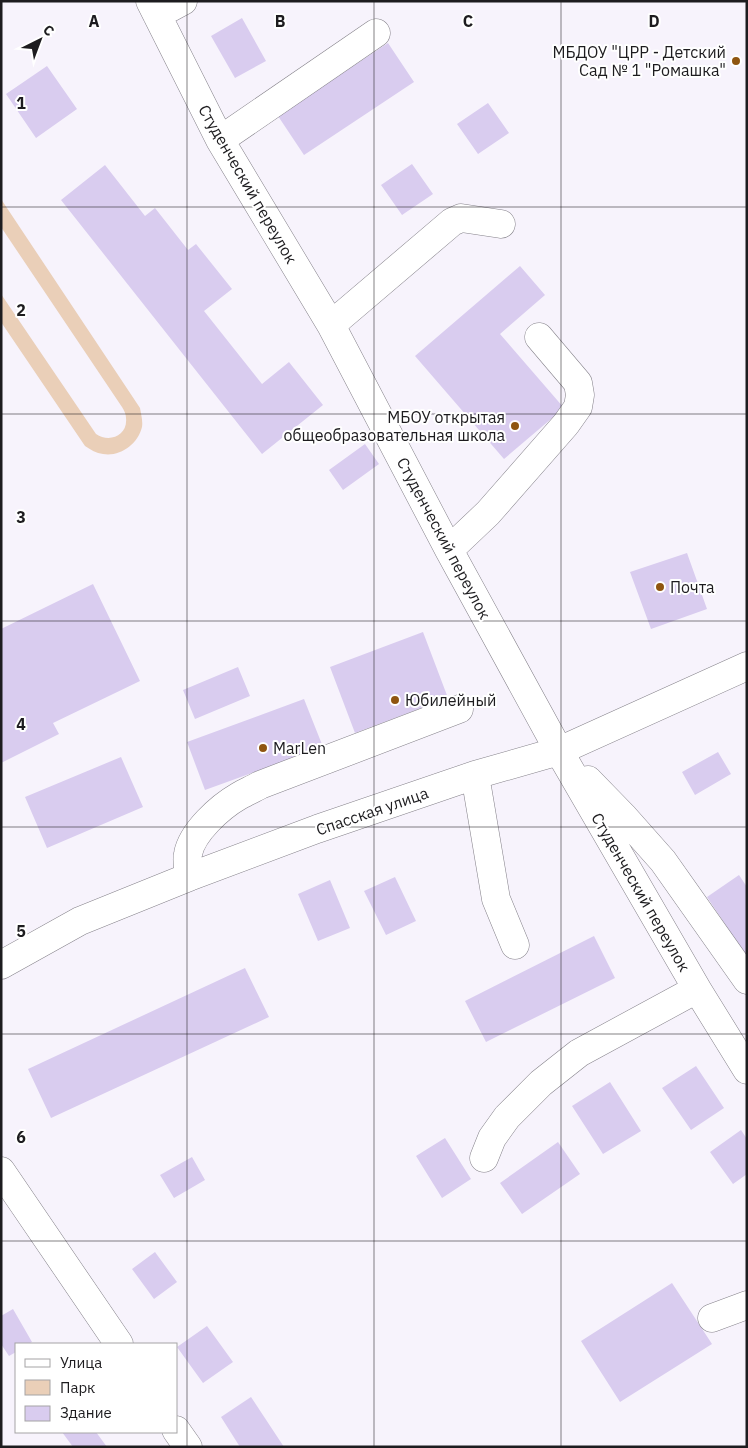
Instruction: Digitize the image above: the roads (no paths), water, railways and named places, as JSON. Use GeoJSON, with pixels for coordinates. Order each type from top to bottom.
{"type":"FeatureCollection","features":[{"type":"Feature","properties":{"kind":"street"},"geometry":{"type":"LineString","coordinates":[[154,8],[183,1]]}},
{"type":"Feature","properties":{"kind":"street","name":"Студенческий переулок"},"geometry":{"type":"LineString","coordinates":[[154,8],[220,140],[331,325],[449,550],[559,751],[697,989],[747,1070]]}},
{"type":"Feature","properties":{"kind":"street"},"geometry":{"type":"LineString","coordinates":[[220,140],[376,33]]}},
{"type":"Feature","properties":{"kind":"street"},"geometry":{"type":"LineString","coordinates":[[331,325],[452,222],[461,218],[500,224]]}},
{"type":"Feature","properties":{"kind":"street"},"geometry":{"type":"LineString","coordinates":[[449,550],[488,513],[566,424],[578,407],[580,395],[578,383],[539,337]]}},
{"type":"Feature","properties":{"kind":"street","name":"Спасская улица"},"geometry":{"type":"LineString","coordinates":[[1,965],[80,921],[189,877],[317,829],[475,775],[559,751],[747,666]]}},
{"type":"Feature","properties":{"kind":"street"},"geometry":{"type":"LineString","coordinates":[[189,877],[188,855],[192,842],[214,814],[238,796],[459,709]]}},
{"type":"Feature","properties":{"kind":"street"},"geometry":{"type":"LineString","coordinates":[[559,751],[624,817],[663,861],[747,980]]}},
{"type":"Feature","properties":{"kind":"street"},"geometry":{"type":"LineString","coordinates":[[475,775],[496,898],[515,945]]}},
{"type":"Feature","properties":{"kind":"street"},"geometry":{"type":"LineString","coordinates":[[484,1158],[492,1138],[507,1117],[541,1083],[578,1053],[697,989]]}},
{"type":"Feature","properties":{"kind":"street"},"geometry":{"type":"LineString","coordinates":[[1,1171],[118,1343]]}},
{"type":"Feature","properties":{"kind":"street"},"geometry":{"type":"LineString","coordinates":[[712,1318],[747,1305]]}},
{"type":"Feature","properties":{"kind":"street"},"geometry":{"type":"LineString","coordinates":[[178,1433],[188,1447]]}},
{"type":"Feature","properties":{"kind":"place","name":"МБДОУ \"ЦРР - Детский Сад № 1 \"Ромашка\""},"geometry":{"type":"Point","coordinates":[736,61]}},
{"type":"Feature","properties":{"kind":"place","name":"МБОУ открытая общеобразовательная школа"},"geometry":{"type":"Point","coordinates":[515,426]}},
{"type":"Feature","properties":{"kind":"place","name":"Почта"},"geometry":{"type":"Point","coordinates":[660,587]}},
{"type":"Feature","properties":{"kind":"place","name":"Юбилейный"},"geometry":{"type":"Point","coordinates":[395,700]}},
{"type":"Feature","properties":{"kind":"place","name":"MarLen"},"geometry":{"type":"Point","coordinates":[263,748]}}]}
